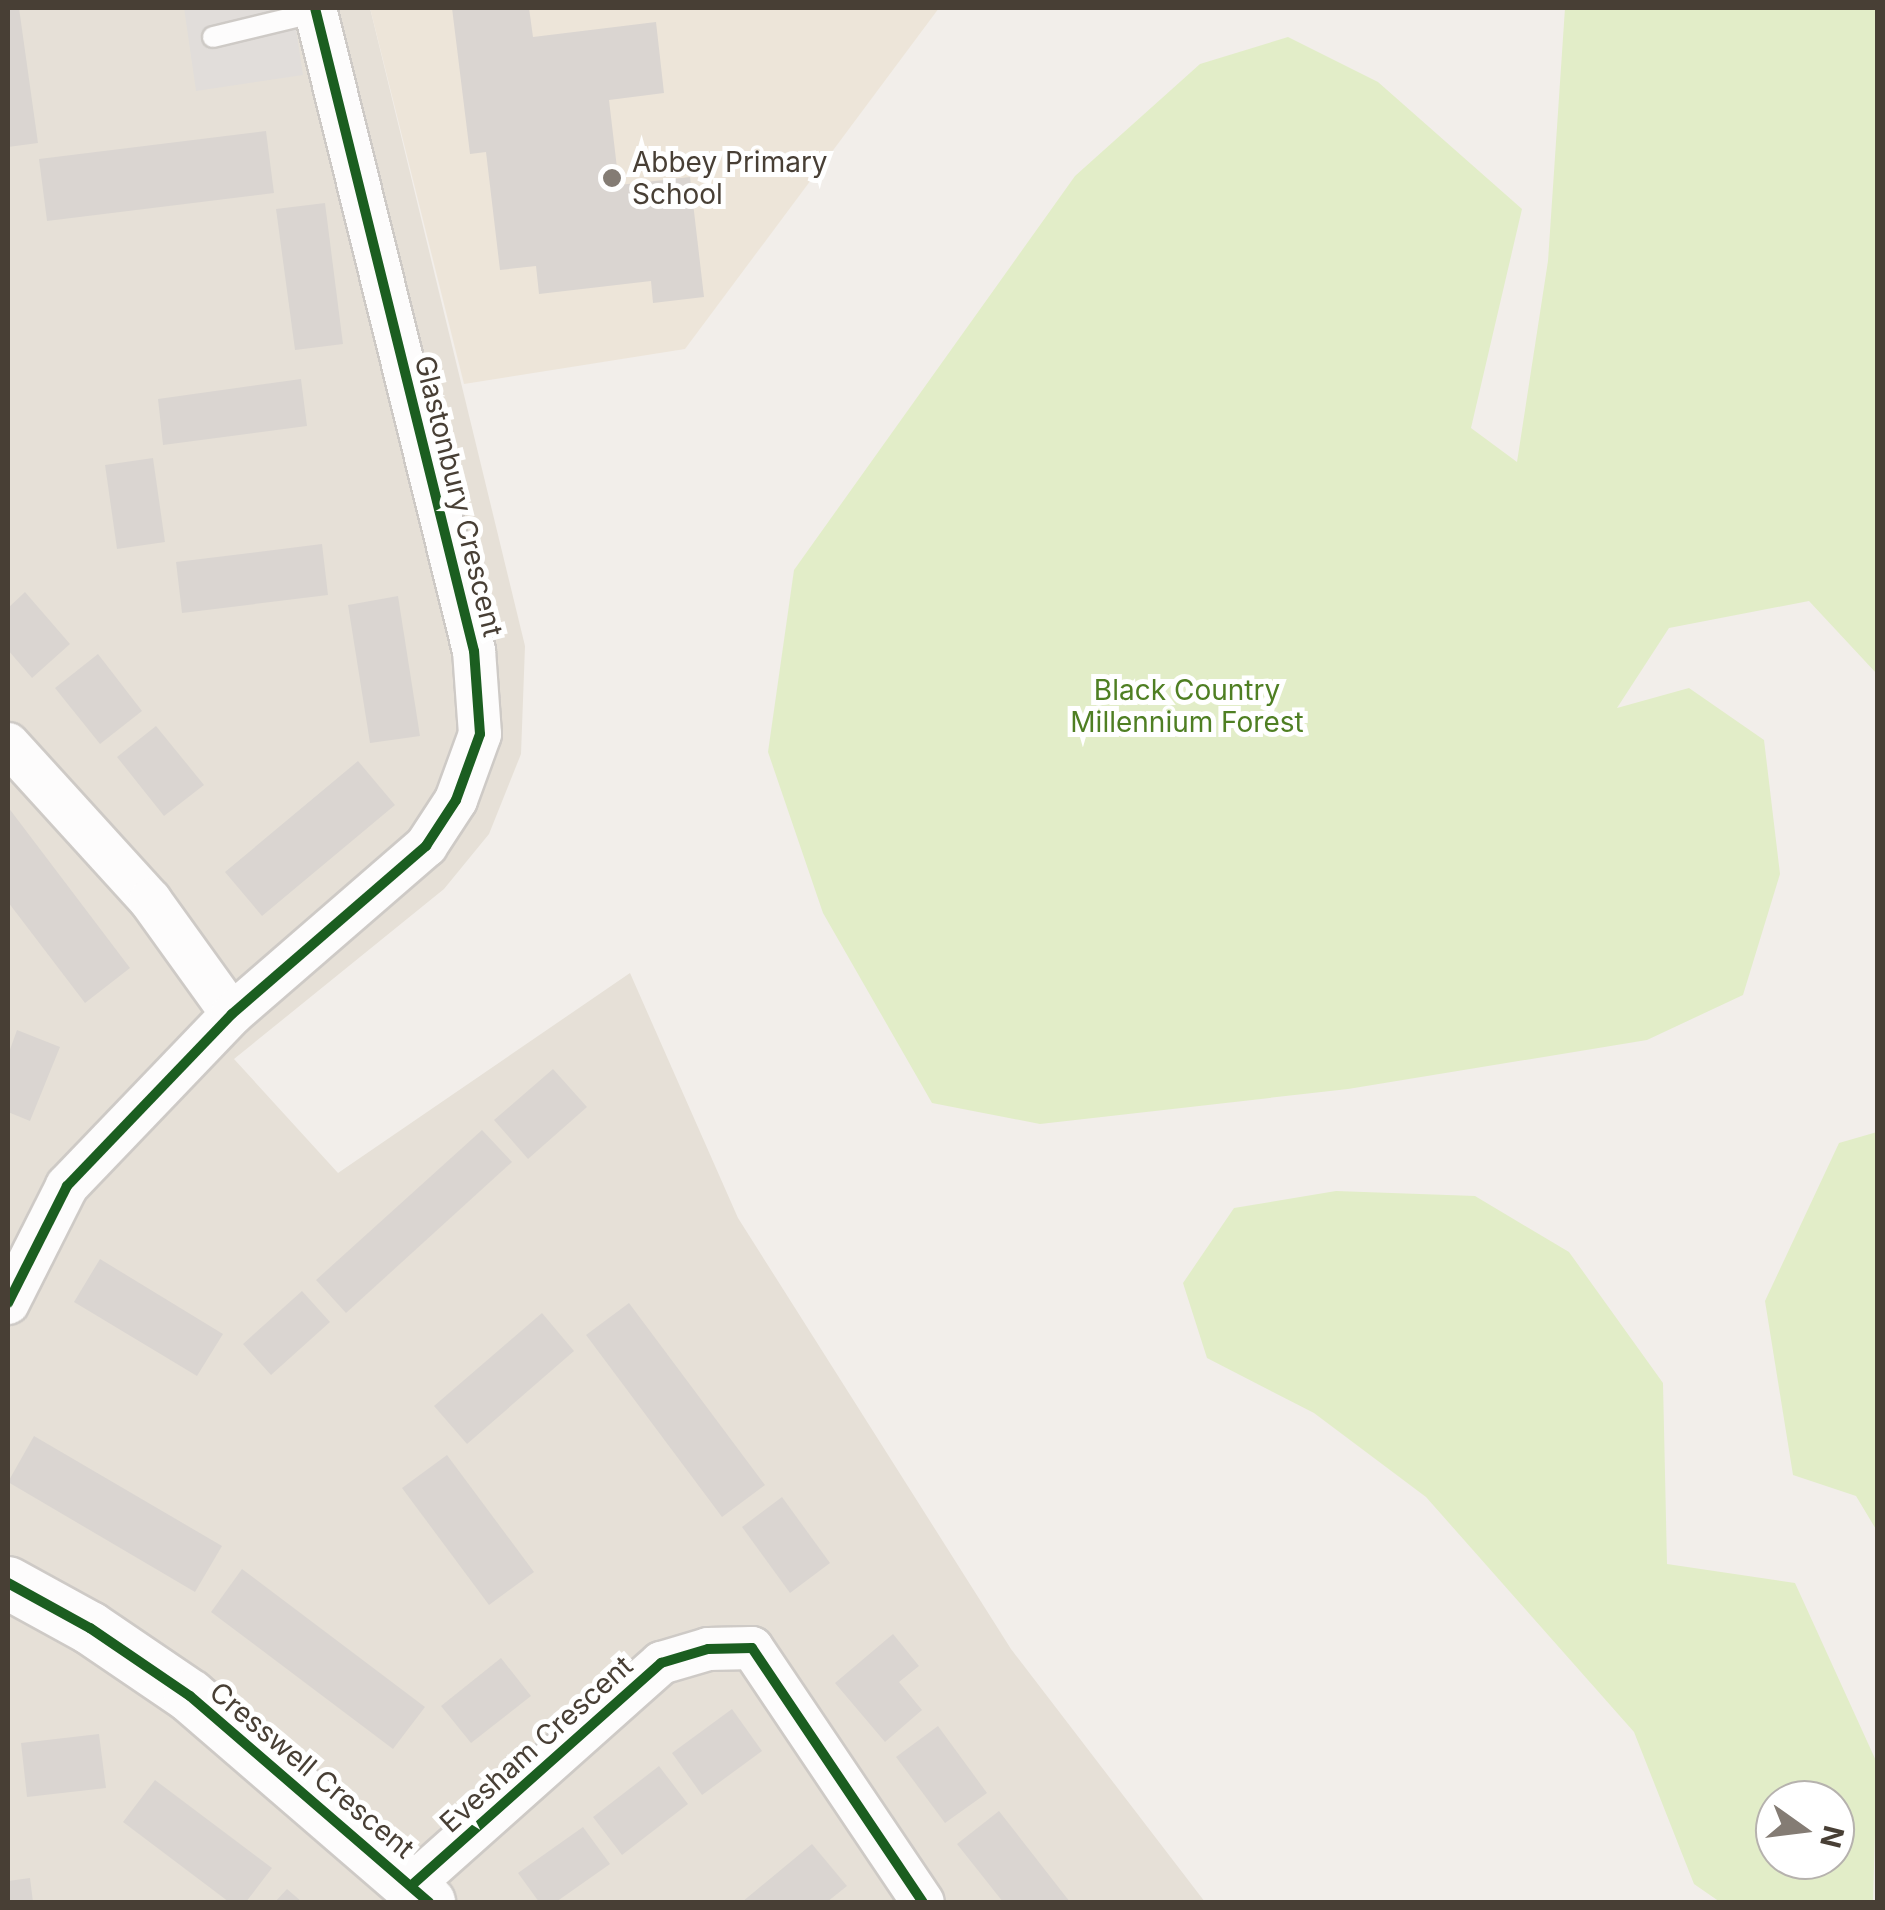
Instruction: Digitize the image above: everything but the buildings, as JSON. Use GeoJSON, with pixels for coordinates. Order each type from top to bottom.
{"type":"FeatureCollection","features":[{"type":"Feature","properties":{"kind":"street","name":"Glastonbury Crescent"},"geometry":{"type":"LineString","coordinates":[[8,1304],[67,1186],[232,1014],[426,846],[456,800],[480,734],[474,651],[316,10]]}},
{"type":"Feature","properties":{"kind":"street"},"geometry":{"type":"LineString","coordinates":[[8,744],[150,900],[232,1014]]}},
{"type":"Feature","properties":{"kind":"street","name":"Cresswell Crescent"},"geometry":{"type":"LineString","coordinates":[[10,1591],[190,1696],[421,1894]]}},
{"type":"Feature","properties":{"kind":"street","name":"Evesham Crescent"},"geometry":{"type":"LineString","coordinates":[[421,1894],[661,1663],[708,1650],[752,1648],[920,1901]]}},
{"type":"Feature","properties":{"kind":"lane"},"geometry":{"type":"LineString","coordinates":[[213,37],[316,10]]}},
{"type":"Feature","properties":{"kind":"shaded area"},"geometry":{"type":"Polygon","coordinates":[[[8,8],[370,8],[525,646],[521,754],[489,834],[444,889],[234,1059],[338,1173],[630,973],[738,1218],[1011,1649],[1205,1902],[8,1902],[8,8]]]}},
{"type":"Feature","properties":{"kind":"shaded area"},"geometry":{"type":"Polygon","coordinates":[[[184,8],[293,8],[303,75],[196,91],[184,8]]]}},
{"type":"Feature","properties":{"kind":"shaded area","name":"Abbey Primary School"},"geometry":{"type":"Polygon","coordinates":[[[370,8],[939,8],[685,349],[464,384],[370,8]]]}},
{"type":"Feature","properties":{"kind":"green space","name":"Black Country Millennium Forest"},"geometry":{"type":"Polygon","coordinates":[[[1565,8],[1877,8],[1877,674],[1809,601],[1669,628],[1617,708],[1689,688],[1764,740],[1780,874],[1743,995],[1647,1040],[1348,1089],[1040,1124],[932,1103],[823,913],[768,752],[794,570],[1075,176],[1200,64],[1288,37],[1378,82],[1522,209],[1471,428],[1517,462],[1548,261],[1565,8]]]}},
{"type":"Feature","properties":{"kind":"green space"},"geometry":{"type":"Polygon","coordinates":[[[1878,1132],[1877,1531],[1856,1496],[1793,1475],[1765,1301],[1839,1143],[1878,1132]]]}},
{"type":"Feature","properties":{"kind":"green space"},"geometry":{"type":"Polygon","coordinates":[[[1336,1191],[1475,1196],[1569,1252],[1663,1383],[1667,1564],[1795,1583],[1877,1763],[1873,1902],[1720,1902],[1694,1884],[1634,1732],[1426,1497],[1314,1413],[1207,1358],[1183,1283],[1234,1208],[1336,1191]]]}},
{"type":"Feature","properties":{"kind":"cycle path"},"geometry":{"type":"LineString","coordinates":[[8,1303],[67,1186],[232,1014],[426,846],[456,800],[480,734],[474,651],[315,8]]}},
{"type":"Feature","properties":{"kind":"cycle path"},"geometry":{"type":"LineString","coordinates":[[8,1583],[90,1628],[190,1696],[429,1902]]}},
{"type":"Feature","properties":{"kind":"cycle path"},"geometry":{"type":"LineString","coordinates":[[412,1885],[661,1663],[708,1649],[752,1648],[923,1902]]}},
{"type":"Feature","properties":{"kind":"place","name":"Abbey Primary School"},"geometry":{"type":"Point","coordinates":[612,178]}}]}
